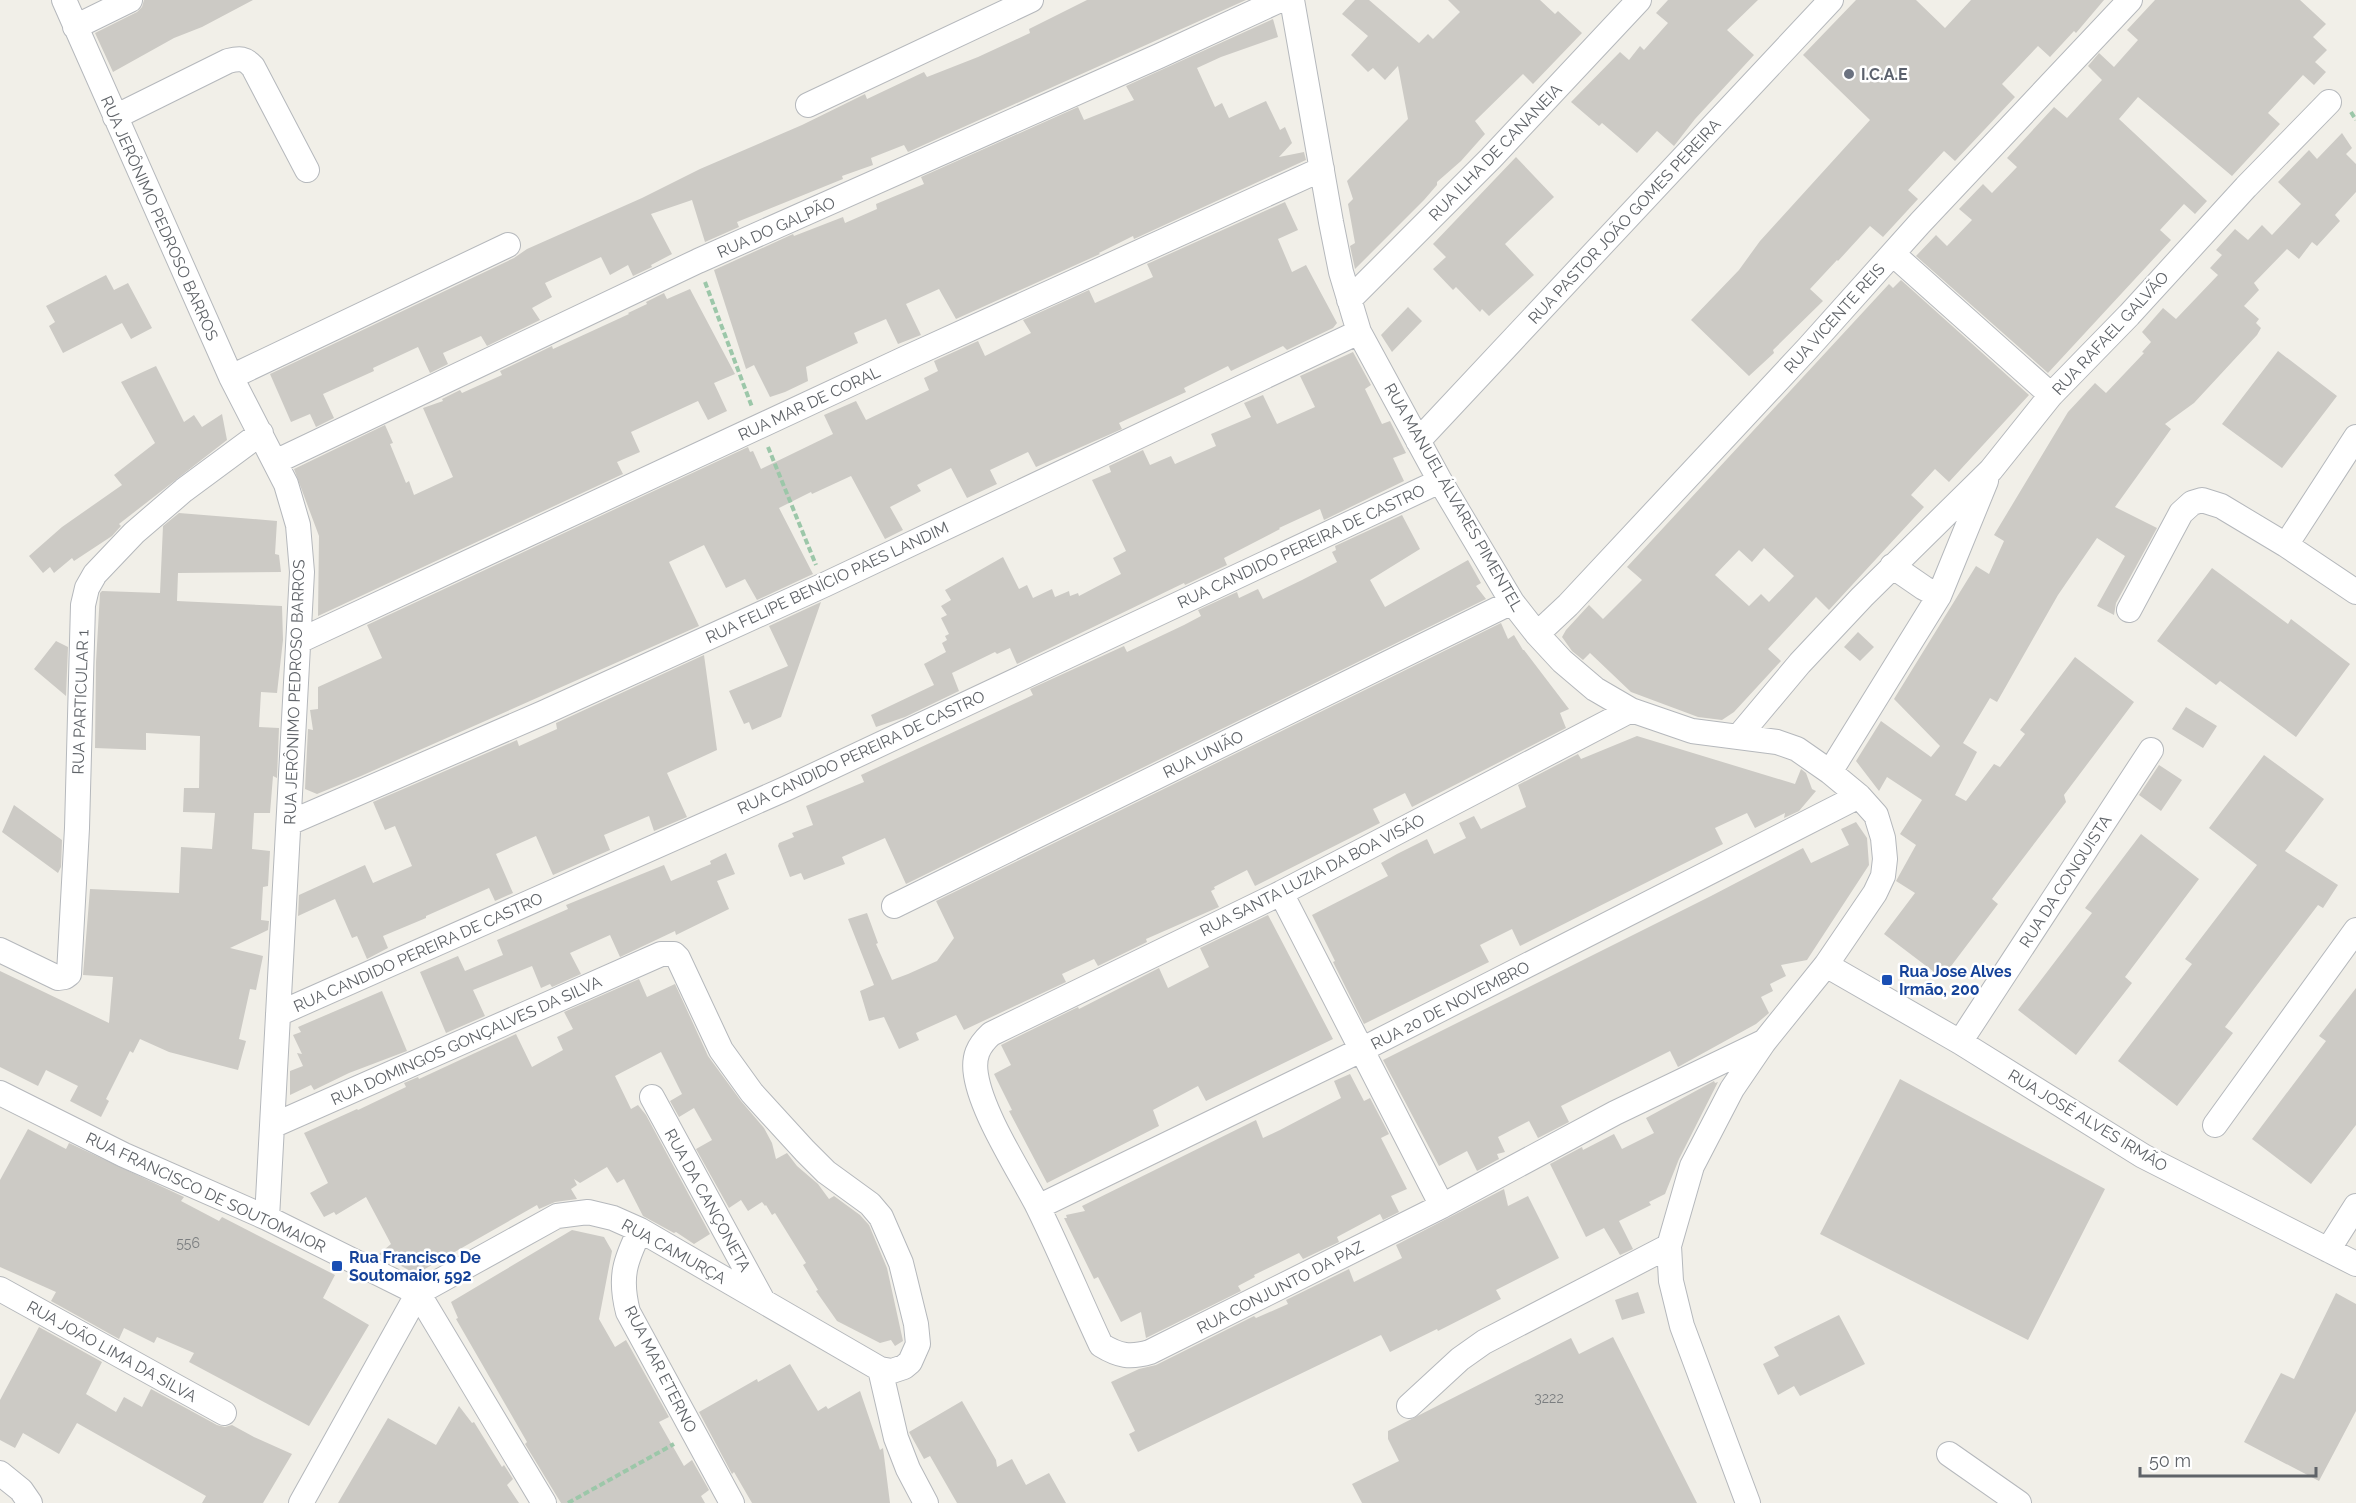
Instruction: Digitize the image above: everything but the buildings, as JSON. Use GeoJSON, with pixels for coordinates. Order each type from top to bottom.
{"type":"FeatureCollection","features":[{"type":"Feature","properties":{"kind":"street","name":"RUA JERÔNIMO PEDROSO BARROS"},"geometry":{"type":"LineString","coordinates":[[64,0],[231,377],[286,484],[298,525],[302,572],[267,1218]]}},
{"type":"Feature","properties":{"kind":"street"},"geometry":{"type":"LineString","coordinates":[[75,27],[130,0]]}},
{"type":"Feature","properties":{"kind":"street"},"geometry":{"type":"LineString","coordinates":[[808,105],[1031,0]]}},
{"type":"Feature","properties":{"kind":"street","name":"RUA DO GALPÃO"},"geometry":{"type":"LineString","coordinates":[[275,462],[698,261],[1160,56],[1280,0]]}},
{"type":"Feature","properties":{"kind":"street","name":"RUA MANUEL ÁLVARES PIMENTEL"},"geometry":{"type":"LineString","coordinates":[[1292,0],[1331,222],[1348,300],[1359,332],[1440,481],[1512,602],[1562,661],[1595,689],[1630,710],[1692,731],[1777,742],[1797,749],[1859,796],[1876,815],[1883,838],[1885,859],[1883,876],[1875,893],[1826,965],[1764,1042],[1732,1089],[1692,1166],[1669,1246],[1671,1281],[1682,1326],[1748,1503]]}},
{"type":"Feature","properties":{"kind":"street","name":"RUA ILHA DE CANANEIA"},"geometry":{"type":"LineString","coordinates":[[1348,300],[1491,158],[1639,0]]}},
{"type":"Feature","properties":{"kind":"street","name":"RUA PASTOR JOÃO GOMES PEREIRA"},"geometry":{"type":"LineString","coordinates":[[1418,441],[1831,0]]}},
{"type":"Feature","properties":{"kind":"street","name":"RUA VICENTE REIS"},"geometry":{"type":"LineString","coordinates":[[1537,634],[1575,597],[1808,348],[2130,0]]}},
{"type":"Feature","properties":{"kind":"street"},"geometry":{"type":"LineString","coordinates":[[115,117],[228,61],[240,58],[253,67],[307,170]]}},
{"type":"Feature","properties":{"kind":"street","name":"RUA RAFAEL GALVÃO"},"geometry":{"type":"LineString","coordinates":[[1738,737],[1800,663],[1893,566],[1991,470],[2051,395],[2129,315],[2246,186],[2329,102]]}},
{"type":"Feature","properties":{"kind":"street","name":"RUA MAR DE CORAL"},"geometry":{"type":"LineString","coordinates":[[298,641],[906,358],[1322,169]]}},
{"type":"Feature","properties":{"kind":"street"},"geometry":{"type":"LineString","coordinates":[[231,377],[508,245]]}},
{"type":"Feature","properties":{"kind":"street"},"geometry":{"type":"LineString","coordinates":[[1893,254],[2051,395]]}},
{"type":"Feature","properties":{"kind":"street","name":"RUA FELIPE BENÍCIO PAES LANDIM"},"geometry":{"type":"LineString","coordinates":[[289,822],[543,713],[802,595],[1359,332]]}},
{"type":"Feature","properties":{"kind":"street","name":"RUA PARTICULAR 1"},"geometry":{"type":"LineString","coordinates":[[0,950],[58,978],[69,974],[77,828],[83,605],[87,588],[107,559],[134,533],[184,490],[261,433]]}},
{"type":"Feature","properties":{"kind":"street"},"geometry":{"type":"LineString","coordinates":[[2286,544],[2356,437]]}},
{"type":"Feature","properties":{"kind":"street"},"geometry":{"type":"LineString","coordinates":[[1830,772],[1939,596],[1991,470]]}},
{"type":"Feature","properties":{"kind":"street","name":"RUA CANDIDO PEREIRA DE CASTRO"},"geometry":{"type":"LineString","coordinates":[[278,1014],[785,789],[1440,481]]}},
{"type":"Feature","properties":{"kind":"street"},"geometry":{"type":"LineString","coordinates":[[2129,610],[2181,513],[2192,503],[2202,500],[2221,506],[2286,544],[2356,592]]}},
{"type":"Feature","properties":{"kind":"street"},"geometry":{"type":"LineString","coordinates":[[1893,566],[1939,596]]}},
{"type":"Feature","properties":{"kind":"street","name":"RUA UNIÃO"},"geometry":{"type":"LineString","coordinates":[[894,906],[1512,602]]}},
{"type":"Feature","properties":{"kind":"street","name":"RUA SANTA LUZIA DA BOA VISÃO"},"geometry":{"type":"LineString","coordinates":[[991,1034],[1281,893],[1630,710]]}},
{"type":"Feature","properties":{"kind":"street","name":"RUA DA CONQUISTA"},"geometry":{"type":"LineString","coordinates":[[1960,1042],[2151,750]]}},
{"type":"Feature","properties":{"kind":"street","name":"RUA 20 DE NOVEMBRO"},"geometry":{"type":"LineString","coordinates":[[1038,1207],[1361,1050],[1859,796]]}},
{"type":"Feature","properties":{"kind":"street"},"geometry":{"type":"LineString","coordinates":[[1281,893],[1442,1206]]}},
{"type":"Feature","properties":{"kind":"street"},"geometry":{"type":"LineString","coordinates":[[2215,1125],[2356,930]]}},
{"type":"Feature","properties":{"kind":"street","name":"RUA DOMINGOS GONÇALVES DA SILVA"},"geometry":{"type":"LineString","coordinates":[[272,1126],[661,954],[674,954],[678,958],[721,1050],[779,1125],[826,1172],[870,1204],[881,1217],[901,1263],[916,1324],[918,1344],[910,1362],[904,1367],[886,1370]]}},
{"type":"Feature","properties":{"kind":"street","name":"RUA JOSÉ ALVES IRMÃO"},"geometry":{"type":"LineString","coordinates":[[1826,965],[1960,1042],[2143,1156],[2356,1264]]}},
{"type":"Feature","properties":{"kind":"street","name":"RUA CONJUNTO DA PAZ"},"geometry":{"type":"LineString","coordinates":[[991,1034],[981,1043],[976,1055],[976,1074],[984,1104],[1038,1207],[1101,1345],[1123,1356],[1136,1357],[1442,1206],[1615,1113],[1764,1042]]}},
{"type":"Feature","properties":{"kind":"street","name":"RUA FRANCISCO DE SOUTOMAIOR"},"geometry":{"type":"LineString","coordinates":[[0,1093],[124,1155],[267,1218],[418,1293]]}},
{"type":"Feature","properties":{"kind":"street","name":"RUA DA CANÇONETA"},"geometry":{"type":"LineString","coordinates":[[652,1097],[764,1302]]}},
{"type":"Feature","properties":{"kind":"street"},"geometry":{"type":"LineString","coordinates":[[2328,1250],[2356,1206]]}},
{"type":"Feature","properties":{"kind":"street","name":"RUA CAMURÇA"},"geometry":{"type":"LineString","coordinates":[[418,1293],[557,1216],[588,1212],[613,1218],[640,1230],[886,1370]]}},
{"type":"Feature","properties":{"kind":"street","name":"RUA MAR ETERNO"},"geometry":{"type":"LineString","coordinates":[[640,1230],[627,1256],[623,1274],[623,1291],[628,1312],[732,1503]]}},
{"type":"Feature","properties":{"kind":"street"},"geometry":{"type":"LineString","coordinates":[[1408,1406],[1460,1359],[1485,1342],[1669,1246]]}},
{"type":"Feature","properties":{"kind":"street","name":"RUA JOÃO LIMA DA SILVA"},"geometry":{"type":"LineString","coordinates":[[0,1288],[224,1413]]}},
{"type":"Feature","properties":{"kind":"street"},"geometry":{"type":"LineString","coordinates":[[302,1503],[418,1293]]}},
{"type":"Feature","properties":{"kind":"street"},"geometry":{"type":"LineString","coordinates":[[418,1293],[544,1503]]}},
{"type":"Feature","properties":{"kind":"street"},"geometry":{"type":"LineString","coordinates":[[886,1370],[896,1438],[908,1469],[926,1503]]}},
{"type":"Feature","properties":{"kind":"street"},"geometry":{"type":"LineString","coordinates":[[1949,1454],[2019,1503]]}},
{"type":"Feature","properties":{"kind":"street"},"geometry":{"type":"LineString","coordinates":[[0,1473],[21,1490],[30,1503]]}},
{"type":"Feature","properties":{"kind":"path"},"geometry":{"type":"LineString","coordinates":[[568,1503],[693,1433]]}},
{"type":"Feature","properties":{"kind":"place","name":"I.C.A.E"},"geometry":{"type":"Point","coordinates":[1849,74]}},
{"type":"Feature","properties":{"kind":"place","name":"Rua Jose Alves Irmão, 200"},"geometry":{"type":"Point","coordinates":[1887,980]}},
{"type":"Feature","properties":{"kind":"place","name":"Rua Francisco De Soutomaior, 592"},"geometry":{"type":"Point","coordinates":[337,1266]}}]}
